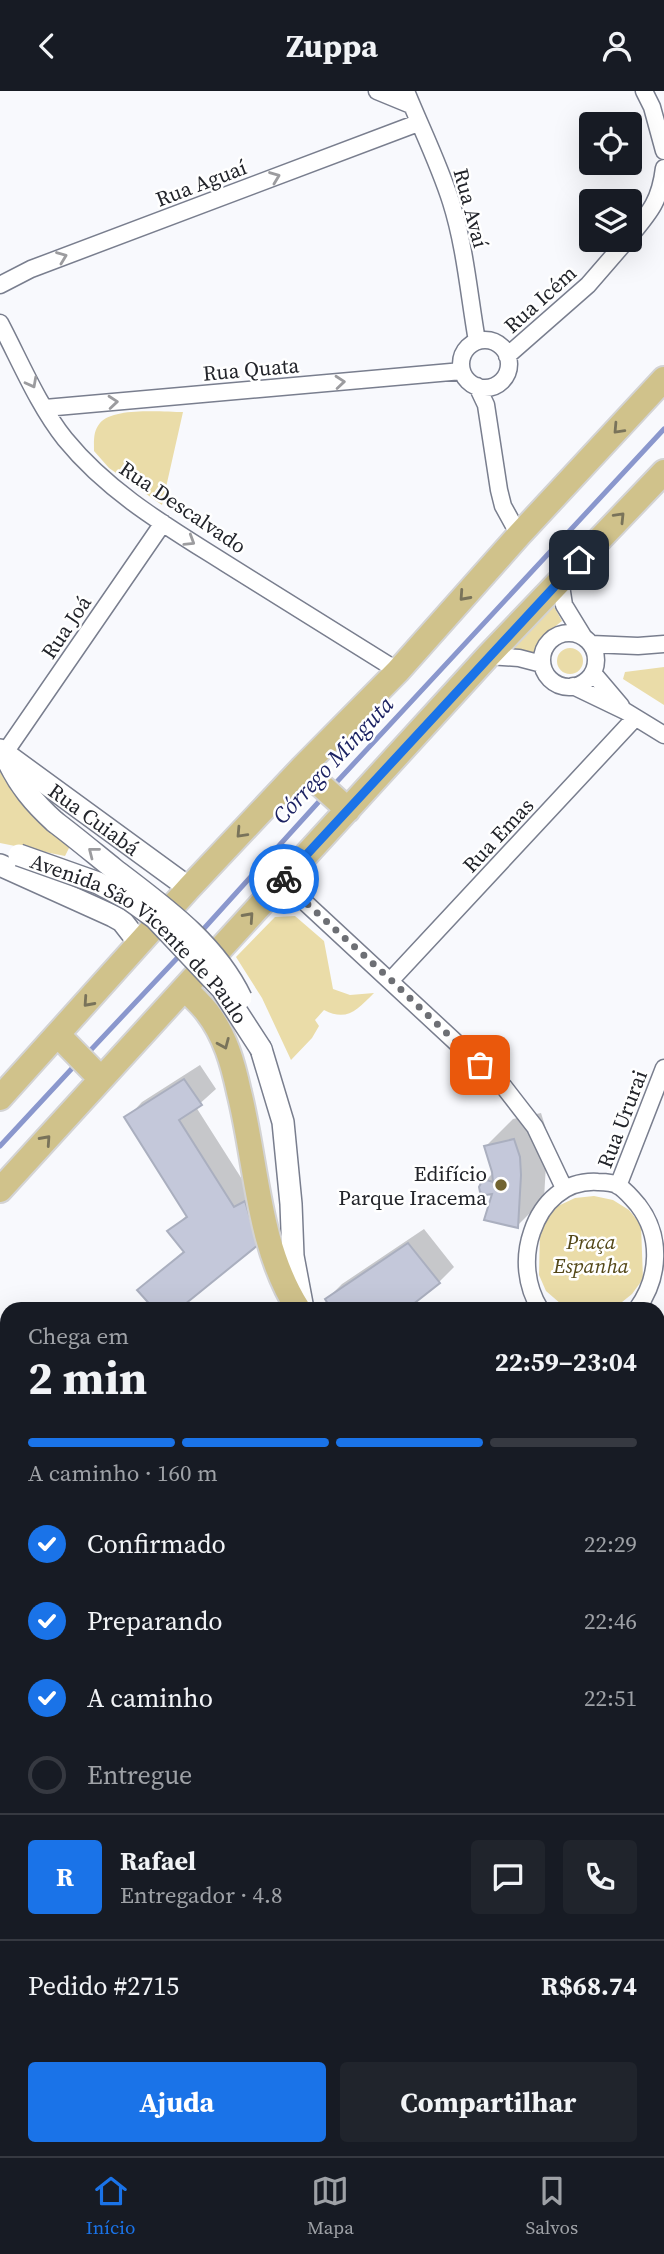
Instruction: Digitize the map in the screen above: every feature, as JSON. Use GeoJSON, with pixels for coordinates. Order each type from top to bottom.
{"type":"FeatureCollection","features":[{"type":"Feature","properties":{"kind":"main road"},"geometry":{"type":"LineString","coordinates":[[0,1098],[65,1043],[140,944],[189,888],[310,776],[398,671],[519,535],[664,379]]}},
{"type":"Feature","properties":{"kind":"main road"},"geometry":{"type":"LineString","coordinates":[[0,1190],[96,1074],[185,989],[282,881],[343,805],[664,472]]}},
{"type":"Feature","properties":{"kind":"main road","name":"Avenida São Vicente de Paulo"},"geometry":{"type":"LineString","coordinates":[[2,752],[24,790],[37,806],[178,919],[217,958],[233,981],[261,1049],[283,1122],[293,1256],[302,1302]]}},
{"type":"Feature","properties":{"kind":"main road","name":"Rua Cuiabá"},"geometry":{"type":"LineString","coordinates":[[2,752],[189,888]]}},
{"type":"Feature","properties":{"kind":"main road"},"geometry":{"type":"LineString","coordinates":[[310,776],[343,805]]}},
{"type":"Feature","properties":{"kind":"main road"},"geometry":{"type":"LineString","coordinates":[[6,857],[122,921],[140,944]]}},
{"type":"Feature","properties":{"kind":"main road","name":"Avenida São Vicente de Paulo"},"geometry":{"type":"LineString","coordinates":[[6,857],[98,883],[130,900],[155,918],[222,989],[261,1049]]}},
{"type":"Feature","properties":{"kind":"main road"},"geometry":{"type":"LineString","coordinates":[[185,989],[208,1013],[232,1063],[245,1114],[266,1231],[277,1271],[294,1302]]}},
{"type":"Feature","properties":{"kind":"main road"},"geometry":{"type":"LineString","coordinates":[[65,1043],[96,1074]]}},
{"type":"Feature","properties":{"kind":"street"},"geometry":{"type":"LineString","coordinates":[[377,91],[409,98]]}},
{"type":"Feature","properties":{"kind":"street"},"geometry":{"type":"LineString","coordinates":[[644,91],[652,107],[664,151]]}},
{"type":"Feature","properties":{"kind":"street","name":"Rua Avaí"},"geometry":{"type":"LineString","coordinates":[[409,98],[452,204],[477,341]]}},
{"type":"Feature","properties":{"kind":"street","name":"Rua Aguaí"},"geometry":{"type":"LineString","coordinates":[[0,285],[31,269],[418,123]]}},
{"type":"Feature","properties":{"kind":"street","name":"Rua Icém"},"geometry":{"type":"LineString","coordinates":[[642,222],[653,209],[662,184],[664,168]]}},
{"type":"Feature","properties":{"kind":"street","name":"Rua Icém"},"geometry":{"type":"LineString","coordinates":[[507,356],[588,285],[616,252]]}},
{"type":"Feature","properties":{"kind":"street","name":"Rua Descalvado"},"geometry":{"type":"LineString","coordinates":[[0,323],[64,438],[116,491],[398,671]]}},
{"type":"Feature","properties":{"kind":"street"},"geometry":{"type":"LineString","coordinates":[[486,405],[507,372],[507,356],[503,348],[495,342],[477,341],[463,353],[462,371],[470,383],[477,386],[489,387],[497,384]]}},
{"type":"Feature","properties":{"kind":"street","name":"Rua Quata"},"geometry":{"type":"LineString","coordinates":[[45,408],[462,371]]}},
{"type":"Feature","properties":{"kind":"street"},"geometry":{"type":"LineString","coordinates":[[477,386],[486,405],[503,506],[519,535]]}},
{"type":"Feature","properties":{"kind":"street","name":"Rua Joá"},"geometry":{"type":"LineString","coordinates":[[2,752],[163,523]]}},
{"type":"Feature","properties":{"kind":"street"},"geometry":{"type":"LineString","coordinates":[[560,579],[564,605],[630,714]]}},
{"type":"Feature","properties":{"kind":"street"},"geometry":{"type":"LineString","coordinates":[[563,633],[573,633],[591,653],[584,682],[573,686],[565,686],[550,679],[542,664],[542,654],[547,644],[563,633]]}},
{"type":"Feature","properties":{"kind":"street"},"geometry":{"type":"LineString","coordinates":[[591,653],[664,644]]}},
{"type":"Feature","properties":{"kind":"street"},"geometry":{"type":"LineString","coordinates":[[488,656],[519,658],[542,664]]}},
{"type":"Feature","properties":{"kind":"street"},"geometry":{"type":"LineString","coordinates":[[573,686],[630,714],[664,735]]}},
{"type":"Feature","properties":{"kind":"street","name":"Rua Emas"},"geometry":{"type":"LineString","coordinates":[[391,980],[630,714]]}},
{"type":"Feature","properties":{"kind":"street"},"geometry":{"type":"LineString","coordinates":[[282,881],[391,980],[519,1103],[535,1127],[564,1188]]}},
{"type":"Feature","properties":{"kind":"street","name":"Rua Ururai"},"geometry":{"type":"LineString","coordinates":[[618,1186],[664,1068]]}},
{"type":"Feature","properties":{"kind":"street"},"geometry":{"type":"LineString","coordinates":[[537,1302],[526,1271],[529,1239],[534,1225],[553,1197],[564,1188],[589,1181],[618,1186],[642,1211],[660,1240],[641,1302]]}},
{"type":"Feature","properties":{"kind":"green space"},"geometry":{"type":"Polygon","coordinates":[[[139,411],[183,412],[162,505],[109,468],[94,451],[96,429],[106,418],[139,411]]]}},
{"type":"Feature","properties":{"kind":"green space"},"geometry":{"type":"Polygon","coordinates":[[[552,603],[562,621],[543,639],[538,654],[512,649],[552,603]]]}},
{"type":"Feature","properties":{"kind":"green space"},"geometry":{"type":"Polygon","coordinates":[[[570,648],[579,652],[583,661],[579,670],[570,674],[561,670],[557,661],[561,652],[570,648]]]}},
{"type":"Feature","properties":{"kind":"green space"},"geometry":{"type":"Polygon","coordinates":[[[664,667],[664,705],[623,679],[625,672],[664,667]]]}},
{"type":"Feature","properties":{"kind":"green space"},"geometry":{"type":"Polygon","coordinates":[[[0,772],[30,809],[71,844],[65,856],[0,843],[0,772]]]}},
{"type":"Feature","properties":{"kind":"green space"},"geometry":{"type":"Polygon","coordinates":[[[295,916],[324,941],[333,989],[350,995],[374,993],[351,1012],[339,1015],[324,1010],[315,1020],[319,1026],[312,1038],[291,1060],[262,998],[236,957],[275,917],[295,916]]]}},
{"type":"Feature","properties":{"kind":"green space","name":"Praça Espanha"},"geometry":{"type":"Polygon","coordinates":[[[594,1196],[613,1200],[629,1210],[641,1225],[643,1279],[622,1302],[559,1302],[546,1291],[539,1275],[540,1230],[544,1220],[558,1206],[575,1198],[594,1196]]]}},
{"type":"Feature","properties":{"kind":"building"},"geometry":{"type":"Polygon","coordinates":[[[184,1079],[202,1105],[179,1120],[234,1207],[245,1201],[258,1245],[188,1302],[148,1302],[137,1290],[184,1252],[167,1231],[187,1217],[124,1117],[184,1079]]]}},
{"type":"Feature","properties":{"kind":"building","name":"Edifício Parque Iracema"},"geometry":{"type":"Polygon","coordinates":[[[514,1139],[520,1157],[521,1175],[518,1228],[484,1220],[492,1194],[480,1192],[479,1187],[487,1180],[493,1182],[484,1146],[514,1139]]]}},
{"type":"Feature","properties":{"kind":"building"},"geometry":{"type":"Polygon","coordinates":[[[408,1243],[440,1283],[416,1302],[327,1302],[325,1299],[408,1243]]]}},
{"type":"Feature","properties":{"kind":"waterway","name":"Córrego Minguta"},"geometry":{"type":"LineString","coordinates":[[333,786],[664,429]]}},
{"type":"Feature","properties":{"kind":"waterway","name":"Córrego Minguta"},"geometry":{"type":"LineString","coordinates":[[199,934],[324,796]]}},
{"type":"Feature","properties":{"kind":"waterway","name":"Córrego Minguta"},"geometry":{"type":"LineString","coordinates":[[87,1054],[181,954]]}},
{"type":"Feature","properties":{"kind":"waterway","name":"Córrego Minguta"},"geometry":{"type":"LineString","coordinates":[[0,1146],[77,1063]]}},
{"type":"Feature","properties":{"kind":"way so far"},"geometry":{"type":"LineString","coordinates":[[284,879],[282,881],[480,1065]]}},
{"type":"Feature","properties":{"kind":"place","name":"Edifício Parque Iracema"},"geometry":{"type":"Point","coordinates":[501,1185]}},
{"type":"Feature","properties":{"kind":"route"},"geometry":{"type":"LineString","coordinates":[[284,879],[579,560]]}}]}
